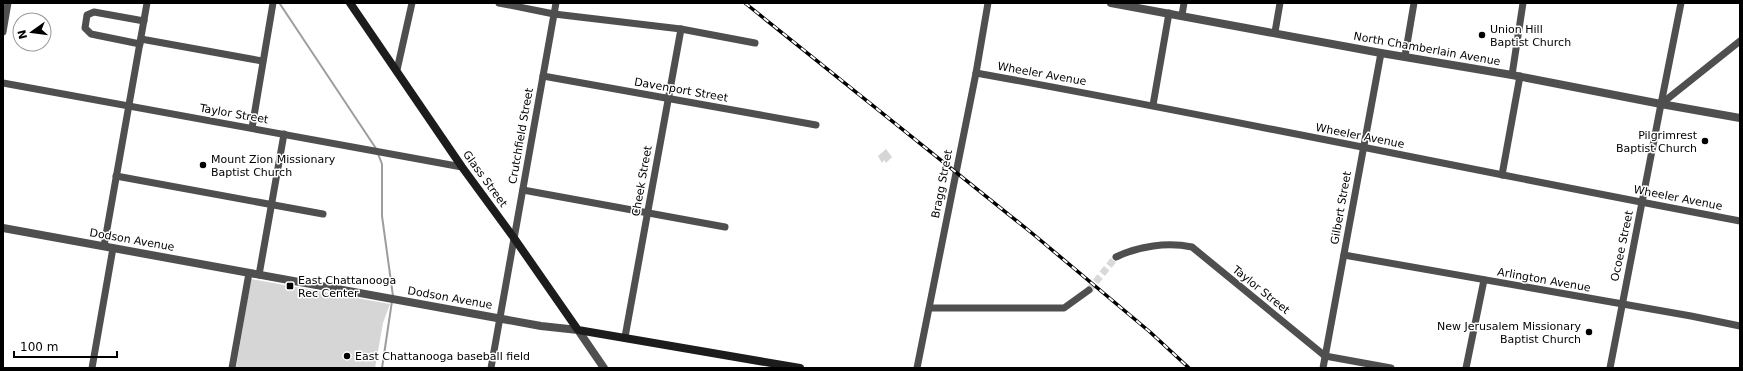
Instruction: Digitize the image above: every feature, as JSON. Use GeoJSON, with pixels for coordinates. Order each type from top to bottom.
{"type":"FeatureCollection","features":[{"type":"Feature","properties":{"kind":"main road","name":"Glass Street"},"geometry":{"type":"LineString","coordinates":[[350,3],[462,167],[578,330]]}},
{"type":"Feature","properties":{"kind":"main road","name":"Dodson Avenue"},"geometry":{"type":"LineString","coordinates":[[578,330],[800,368]]}},
{"type":"Feature","properties":{"kind":"street"},"geometry":{"type":"LineString","coordinates":[[3,32],[8,3]]}},
{"type":"Feature","properties":{"kind":"street"},"geometry":{"type":"LineString","coordinates":[[104,246],[147,3]]}},
{"type":"Feature","properties":{"kind":"street"},"geometry":{"type":"LineString","coordinates":[[252,128],[262,61],[274,3]]}},
{"type":"Feature","properties":{"kind":"street"},"geometry":{"type":"LineString","coordinates":[[397,70],[412,3]]}},
{"type":"Feature","properties":{"kind":"street"},"geometry":{"type":"LineString","coordinates":[[499,3],[554,14],[681,29],[755,44]]}},
{"type":"Feature","properties":{"kind":"street","name":"Crutchfield Street"},"geometry":{"type":"LineString","coordinates":[[491,368],[556,3]]}},
{"type":"Feature","properties":{"kind":"street","name":"Bragg Street"},"geometry":{"type":"LineString","coordinates":[[917,368],[976,73],[988,3]]}},
{"type":"Feature","properties":{"kind":"street","name":"North Chamberlain Avenue"},"geometry":{"type":"LineString","coordinates":[[1111,3],[1740,118]]}},
{"type":"Feature","properties":{"kind":"street"},"geometry":{"type":"LineString","coordinates":[[1182,16],[1184,3]]}},
{"type":"Feature","properties":{"kind":"street"},"geometry":{"type":"LineString","coordinates":[[1275,32],[1280,3]]}},
{"type":"Feature","properties":{"kind":"street"},"geometry":{"type":"LineString","coordinates":[[1405,56],[1414,3]]}},
{"type":"Feature","properties":{"kind":"street"},"geometry":{"type":"LineString","coordinates":[[1502,175],[1516,76],[1523,3]]}},
{"type":"Feature","properties":{"kind":"street","name":"Ocoee Street"},"geometry":{"type":"LineString","coordinates":[[1610,368],[1621,305],[1681,3]]}},
{"type":"Feature","properties":{"kind":"street"},"geometry":{"type":"LineString","coordinates":[[144,20],[94,12],[87,15],[85,28],[91,34],[262,61]]}},
{"type":"Feature","properties":{"kind":"street"},"geometry":{"type":"LineString","coordinates":[[1153,105],[1169,13]]}},
{"type":"Feature","properties":{"kind":"street","name":"Cheek Street"},"geometry":{"type":"LineString","coordinates":[[625,337],[681,29]]}},
{"type":"Feature","properties":{"kind":"street"},"geometry":{"type":"LineString","coordinates":[[1661,104],[1740,41]]}},
{"type":"Feature","properties":{"kind":"street","name":"Gilbert Street"},"geometry":{"type":"LineString","coordinates":[[1323,368],[1381,53]]}},
{"type":"Feature","properties":{"kind":"street","name":"Wheeler Avenue"},"geometry":{"type":"LineString","coordinates":[[976,73],[1153,105],[1363,148],[1740,221]]}},
{"type":"Feature","properties":{"kind":"street","name":"Davenport Street"},"geometry":{"type":"LineString","coordinates":[[543,76],[816,125]]}},
{"type":"Feature","properties":{"kind":"street","name":"Taylor Street"},"geometry":{"type":"LineString","coordinates":[[3,83],[462,167]]}},
{"type":"Feature","properties":{"kind":"street"},"geometry":{"type":"LineString","coordinates":[[259,274],[284,134]]}},
{"type":"Feature","properties":{"kind":"street"},"geometry":{"type":"LineString","coordinates":[[116,176],[323,214]]}},
{"type":"Feature","properties":{"kind":"street"},"geometry":{"type":"LineString","coordinates":[[523,190],[725,227]]}},
{"type":"Feature","properties":{"kind":"street","name":"Dodson Avenue"},"geometry":{"type":"LineString","coordinates":[[3,228],[397,300],[578,330]]}},
{"type":"Feature","properties":{"kind":"street","name":"Taylor Street"},"geometry":{"type":"LineString","coordinates":[[1116,257],[1140,248],[1192,247],[1326,356],[1391,368]]}},
{"type":"Feature","properties":{"kind":"street"},"geometry":{"type":"LineString","coordinates":[[92,368],[114,248]]}},
{"type":"Feature","properties":{"kind":"street","name":"Arlington Avenue"},"geometry":{"type":"LineString","coordinates":[[1344,255],[1740,326]]}},
{"type":"Feature","properties":{"kind":"street"},"geometry":{"type":"LineString","coordinates":[[232,368],[249,273]]}},
{"type":"Feature","properties":{"kind":"street"},"geometry":{"type":"LineString","coordinates":[[1466,368],[1484,280]]}},
{"type":"Feature","properties":{"kind":"street"},"geometry":{"type":"LineString","coordinates":[[930,308],[1064,308],[1088,290]]}},
{"type":"Feature","properties":{"kind":"street","name":"Glass Street"},"geometry":{"type":"LineString","coordinates":[[578,330],[604,368]]}},
{"type":"Feature","properties":{"kind":"shaded area"},"geometry":{"type":"Polygon","coordinates":[[[886,149],[892,157],[886,163],[884,160],[882,163],[878,156],[886,149]]]}},
{"type":"Feature","properties":{"kind":"shaded area"},"geometry":{"type":"Polygon","coordinates":[[[251,279],[390,304],[383,323],[375,368],[236,368],[251,279]]]}},
{"type":"Feature","properties":{"kind":"waterway"},"geometry":{"type":"LineString","coordinates":[[280,4],[377,150]]}},
{"type":"Feature","properties":{"kind":"waterway"},"geometry":{"type":"LineString","coordinates":[[378,154],[382,164],[382,216],[393,296]]}},
{"type":"Feature","properties":{"kind":"waterway"},"geometry":{"type":"LineString","coordinates":[[382,368],[392,301]]}},
{"type":"Feature","properties":{"kind":"tunnel"},"geometry":{"type":"LineString","coordinates":[[1089,290],[1116,257]]}},
{"type":"Feature","properties":{"kind":"railway"},"geometry":{"type":"LineString","coordinates":[[745,3],[1033,234],[1150,332],[1189,368]]}},
{"type":"Feature","properties":{"kind":"place","name":"Union Hill Baptist Church"},"geometry":{"type":"Point","coordinates":[1482,35]}},
{"type":"Feature","properties":{"kind":"place","name":"Pilgrimrest Baptist Church"},"geometry":{"type":"Point","coordinates":[1705,141]}},
{"type":"Feature","properties":{"kind":"place","name":"Mount Zion Missionary Baptist Church"},"geometry":{"type":"Point","coordinates":[203,165]}},
{"type":"Feature","properties":{"kind":"place","name":"East Chattanooga Rec Center"},"geometry":{"type":"Point","coordinates":[290,286]}},
{"type":"Feature","properties":{"kind":"place","name":"New Jerusalem Missionary Baptist Church"},"geometry":{"type":"Point","coordinates":[1589,332]}},
{"type":"Feature","properties":{"kind":"place","name":"East Chattanooga baseball field"},"geometry":{"type":"Point","coordinates":[347,356]}}]}
